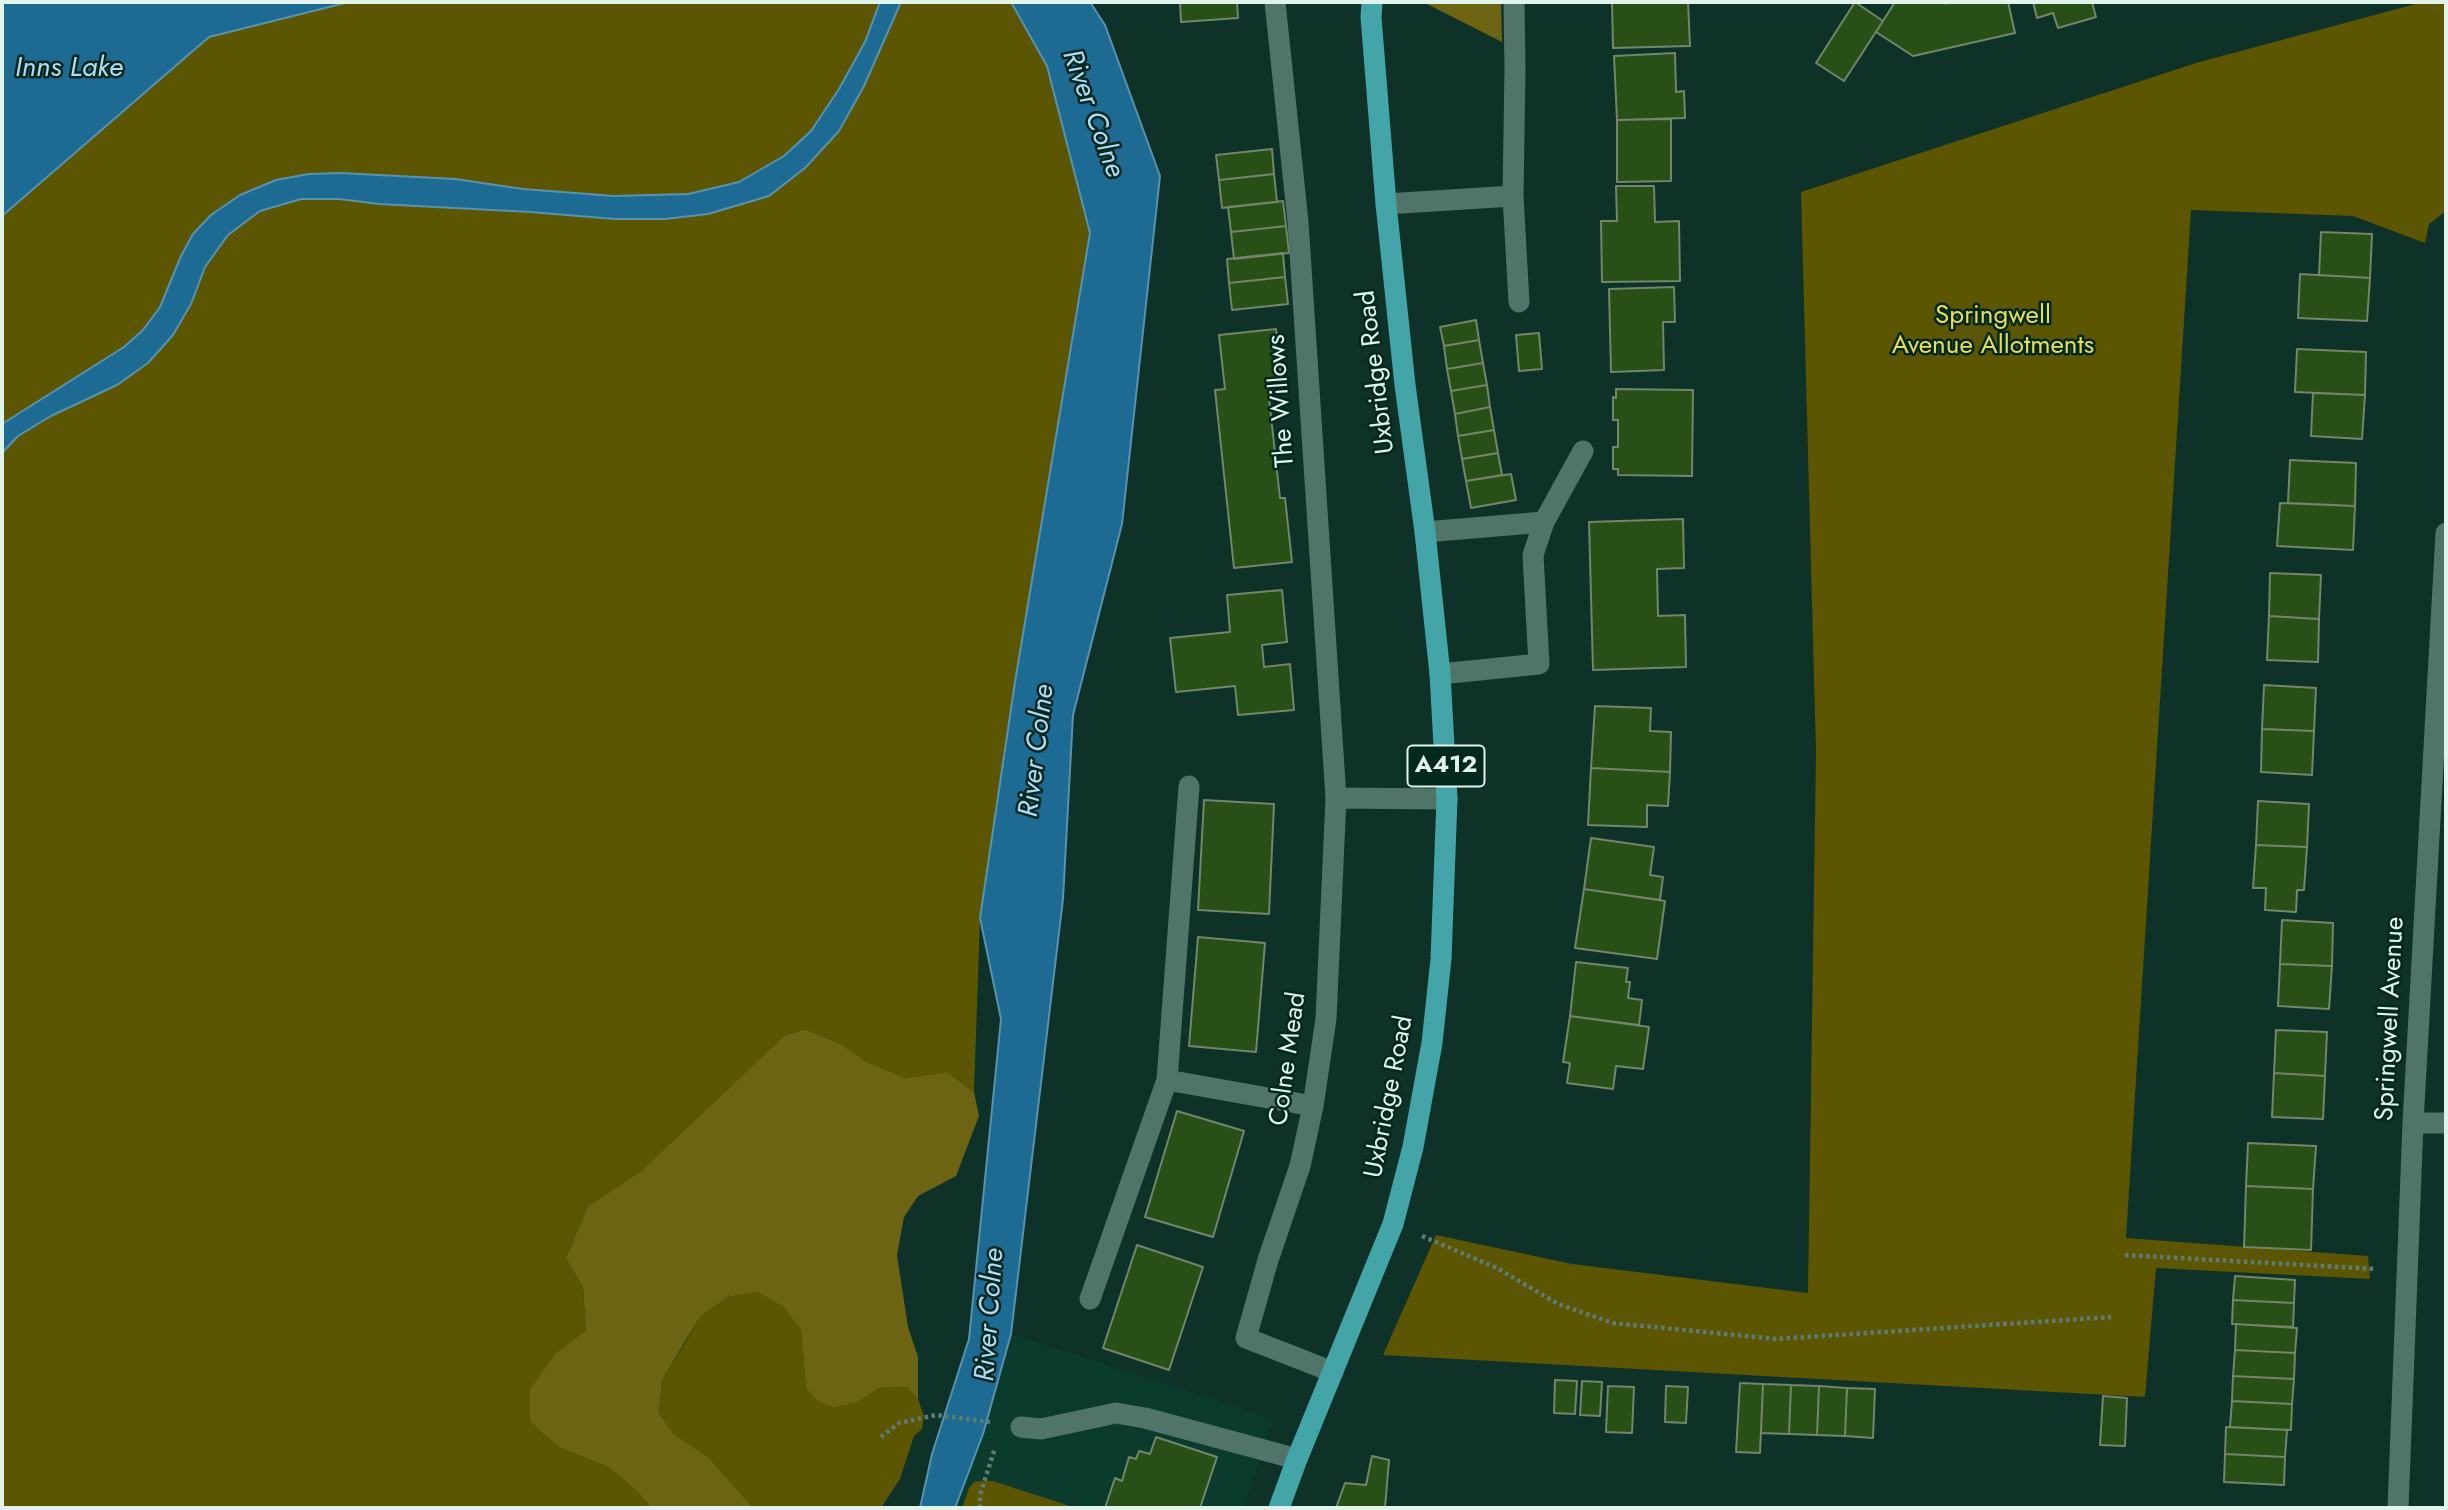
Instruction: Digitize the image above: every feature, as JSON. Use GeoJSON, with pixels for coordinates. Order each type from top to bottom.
{"type":"FeatureCollection","features":[{"type":"Feature","properties":{"kind":"main road","name":"Uxbridge Road"},"geometry":{"type":"LineString","coordinates":[[1279,1508],[1393,1224],[1413,1147],[1432,1043],[1442,947],[1447,799],[1440,674],[1386,204],[1372,2]]}},
{"type":"Feature","properties":{"kind":"street","name":"The Willows"},"geometry":{"type":"LineString","coordinates":[[1275,2],[1298,222],[1336,798]]}},
{"type":"Feature","properties":{"kind":"street"},"geometry":{"type":"LineString","coordinates":[[1514,2],[1513,196],[1519,302]]}},
{"type":"Feature","properties":{"kind":"street"},"geometry":{"type":"LineString","coordinates":[[1386,204],[1513,196]]}},
{"type":"Feature","properties":{"kind":"street"},"geometry":{"type":"LineString","coordinates":[[1440,674],[1539,664],[1533,555],[1544,522],[1583,451]]}},
{"type":"Feature","properties":{"kind":"street"},"geometry":{"type":"LineString","coordinates":[[1425,532],[1544,522]]}},
{"type":"Feature","properties":{"kind":"street","name":"Springwell Avenue"},"geometry":{"type":"LineString","coordinates":[[2398,1508],[2413,1123],[2442,696],[2446,533]]}},
{"type":"Feature","properties":{"kind":"street"},"geometry":{"type":"LineString","coordinates":[[1090,1299],[1167,1080],[1189,786]]}},
{"type":"Feature","properties":{"kind":"street"},"geometry":{"type":"LineString","coordinates":[[1336,798],[1447,799]]}},
{"type":"Feature","properties":{"kind":"street","name":"Colne Mead"},"geometry":{"type":"LineString","coordinates":[[1332,1373],[1246,1338],[1268,1260],[1300,1166],[1313,1106],[1326,1019],[1336,798]]}},
{"type":"Feature","properties":{"kind":"street"},"geometry":{"type":"LineString","coordinates":[[1167,1080],[1313,1106]]}},
{"type":"Feature","properties":{"kind":"street"},"geometry":{"type":"LineString","coordinates":[[2413,1123],[2446,1123]]}},
{"type":"Feature","properties":{"kind":"street"},"geometry":{"type":"LineString","coordinates":[[1021,1427],[1041,1429],[1116,1413],[1145,1418],[1297,1459]]}},
{"type":"Feature","properties":{"kind":"path"},"geometry":{"type":"LineString","coordinates":[[1393,1224],[1497,1268],[1558,1304],[1613,1323],[1776,1339],[2111,1317]]}},
{"type":"Feature","properties":{"kind":"path"},"geometry":{"type":"LineString","coordinates":[[2125,1255],[2407,1272]]}},
{"type":"Feature","properties":{"kind":"path"},"geometry":{"type":"LineString","coordinates":[[881,1437],[899,1423],[924,1416],[946,1415],[989,1422]]}},
{"type":"Feature","properties":{"kind":"path"},"geometry":{"type":"LineString","coordinates":[[980,1508],[980,1495],[996,1447]]}},
{"type":"Feature","properties":{"kind":"shaded area"},"geometry":{"type":"Polygon","coordinates":[[[1423,2],[1501,2],[1502,42],[1423,2]]]}},
{"type":"Feature","properties":{"kind":"shaded area"},"geometry":{"type":"Polygon","coordinates":[[[805,1029],[843,1045],[864,1061],[905,1078],[947,1072],[974,1092],[979,1116],[956,1176],[918,1196],[904,1217],[897,1255],[908,1327],[918,1357],[918,1399],[907,1387],[879,1388],[858,1402],[833,1407],[818,1401],[806,1388],[801,1330],[783,1306],[757,1292],[728,1297],[701,1316],[684,1343],[662,1381],[659,1413],[673,1433],[709,1458],[754,1508],[651,1508],[638,1492],[608,1467],[560,1448],[530,1421],[530,1389],[556,1353],[586,1330],[583,1288],[566,1258],[588,1206],[641,1171],[784,1036],[805,1029]]]}},
{"type":"Feature","properties":{"kind":"shaded area"},"geometry":{"type":"Polygon","coordinates":[[[1011,1334],[1273,1419],[1243,1508],[955,1508],[983,1434],[1011,1334]]]}},
{"type":"Feature","properties":{"kind":"green space"},"geometry":{"type":"Polygon","coordinates":[[[349,2],[1011,2],[1047,66],[1090,233],[1015,682],[980,918],[974,1092],[947,1072],[905,1078],[863,1061],[843,1045],[805,1029],[784,1036],[641,1171],[588,1206],[566,1258],[583,1288],[586,1330],[556,1353],[560,1448],[608,1467],[638,1492],[651,1508],[2,1508],[2,216],[209,37],[349,2]]]}},
{"type":"Feature","properties":{"kind":"green space","name":"Springwell Avenue Allotments"},"geometry":{"type":"Polygon","coordinates":[[[2423,2],[2446,2],[2446,211],[2429,224],[2425,243],[2353,216],[2191,210],[2126,1238],[2368,1256],[2370,1279],[2156,1268],[2145,1397],[1383,1355],[1436,1235],[1572,1264],[1808,1293],[1816,752],[1801,192],[2196,63],[2423,2]]]}},
{"type":"Feature","properties":{"kind":"green space"},"geometry":{"type":"Polygon","coordinates":[[[757,1292],[783,1305],[801,1330],[806,1388],[858,1402],[879,1388],[907,1387],[918,1399],[924,1416],[922,1429],[914,1436],[900,1479],[881,1508],[754,1508],[709,1458],[673,1433],[659,1413],[662,1381],[701,1316],[728,1297],[757,1292]]]}},
{"type":"Feature","properties":{"kind":"green space"},"geometry":{"type":"Polygon","coordinates":[[[979,1481],[993,1481],[1076,1508],[962,1508],[969,1488],[979,1481]]]}},
{"type":"Feature","properties":{"kind":"water","name":"Inns Lake"},"geometry":{"type":"Polygon","coordinates":[[[2,2],[349,2],[209,37],[2,216],[2,2]]]}},
{"type":"Feature","properties":{"kind":"water"},"geometry":{"type":"Polygon","coordinates":[[[880,2],[901,2],[864,86],[839,131],[805,168],[769,196],[708,214],[665,219],[615,219],[339,199],[301,199],[260,211],[228,235],[205,267],[191,304],[173,335],[148,363],[117,385],[51,416],[18,436],[2,453],[2,424],[124,347],[143,330],[160,307],[193,234],[211,215],[240,195],[276,180],[309,174],[341,173],[455,179],[523,189],[614,196],[688,194],[739,182],[784,156],[811,131],[839,89],[865,42],[880,2]]]}},
{"type":"Feature","properties":{"kind":"water","name":"River Colne"},"geometry":{"type":"Polygon","coordinates":[[[1011,2],[1090,2],[1105,25],[1160,176],[1122,524],[1073,715],[1063,899],[1011,1334],[983,1434],[955,1508],[920,1508],[932,1454],[969,1339],[1001,1019],[980,918],[1015,682],[1090,233],[1047,66],[1011,2]]]}},
{"type":"Feature","properties":{"kind":"building"},"geometry":{"type":"Polygon","coordinates":[[[1180,2],[1237,2],[1238,18],[1181,22],[1180,2]]]}},
{"type":"Feature","properties":{"kind":"building"},"geometry":{"type":"Polygon","coordinates":[[[1612,2],[1688,2],[1690,46],[1613,48],[1612,2]]]}},
{"type":"Feature","properties":{"kind":"building"},"geometry":{"type":"Polygon","coordinates":[[[1855,2],[1883,21],[1844,81],[1816,63],[1855,2]]]}},
{"type":"Feature","properties":{"kind":"building"},"geometry":{"type":"Polygon","coordinates":[[[1895,2],[2008,2],[2015,33],[1913,56],[1876,32],[1895,2]]]}},
{"type":"Feature","properties":{"kind":"building"},"geometry":{"type":"Polygon","coordinates":[[[2033,2],[2092,2],[2096,17],[2058,28],[2053,13],[2037,18],[2033,2]]]}},
{"type":"Feature","properties":{"kind":"building"},"geometry":{"type":"Polygon","coordinates":[[[1675,53],[1676,92],[1684,91],[1685,118],[1617,120],[1614,56],[1675,53]]]}},
{"type":"Feature","properties":{"kind":"building"},"geometry":{"type":"Polygon","coordinates":[[[1671,119],[1671,181],[1617,182],[1617,120],[1671,119]]]}},
{"type":"Feature","properties":{"kind":"building"},"geometry":{"type":"Polygon","coordinates":[[[1272,149],[1274,174],[1219,180],[1216,155],[1272,149]]]}},
{"type":"Feature","properties":{"kind":"building"},"geometry":{"type":"Polygon","coordinates":[[[1274,174],[1277,202],[1222,208],[1219,180],[1274,174]]]}},
{"type":"Feature","properties":{"kind":"building"},"geometry":{"type":"Polygon","coordinates":[[[1616,186],[1654,186],[1655,222],[1679,221],[1680,281],[1602,282],[1601,221],[1617,221],[1616,186]]]}},
{"type":"Feature","properties":{"kind":"building"},"geometry":{"type":"Polygon","coordinates":[[[1283,201],[1286,226],[1231,232],[1228,207],[1283,201]]]}},
{"type":"Feature","properties":{"kind":"building"},"geometry":{"type":"Polygon","coordinates":[[[1286,226],[1289,253],[1234,259],[1231,232],[1286,226]]]}},
{"type":"Feature","properties":{"kind":"building"},"geometry":{"type":"Polygon","coordinates":[[[2321,232],[2372,234],[2370,278],[2319,275],[2321,232]]]}},
{"type":"Feature","properties":{"kind":"building"},"geometry":{"type":"Polygon","coordinates":[[[1283,253],[1285,277],[1229,283],[1227,259],[1283,253]]]}},
{"type":"Feature","properties":{"kind":"building"},"geometry":{"type":"Polygon","coordinates":[[[2300,274],[2370,278],[2367,321],[2298,318],[2300,274]]]}},
{"type":"Feature","properties":{"kind":"building"},"geometry":{"type":"Polygon","coordinates":[[[1285,277],[1288,304],[1232,310],[1229,283],[1285,277]]]}},
{"type":"Feature","properties":{"kind":"building"},"geometry":{"type":"Polygon","coordinates":[[[1674,287],[1675,322],[1663,322],[1664,370],[1611,372],[1609,289],[1674,287]]]}},
{"type":"Feature","properties":{"kind":"building"},"geometry":{"type":"Polygon","coordinates":[[[1476,320],[1479,340],[1444,346],[1440,327],[1476,320]]]}},
{"type":"Feature","properties":{"kind":"building"},"geometry":{"type":"Polygon","coordinates":[[[1276,329],[1282,388],[1268,389],[1280,498],[1285,498],[1292,562],[1234,568],[1215,390],[1225,389],[1219,335],[1276,329]]]}},
{"type":"Feature","properties":{"kind":"building"},"geometry":{"type":"Polygon","coordinates":[[[1539,333],[1542,369],[1519,371],[1516,335],[1539,333]]]}},
{"type":"Feature","properties":{"kind":"building"},"geometry":{"type":"Polygon","coordinates":[[[1479,340],[1483,363],[1447,369],[1444,346],[1479,340]]]}},
{"type":"Feature","properties":{"kind":"building"},"geometry":{"type":"Polygon","coordinates":[[[2297,349],[2366,352],[2365,395],[2295,392],[2297,349]]]}},
{"type":"Feature","properties":{"kind":"building"},"geometry":{"type":"Polygon","coordinates":[[[1483,363],[1487,385],[1451,391],[1447,369],[1483,363]]]}},
{"type":"Feature","properties":{"kind":"building"},"geometry":{"type":"Polygon","coordinates":[[[1487,385],[1490,407],[1455,414],[1451,391],[1487,385]]]}},
{"type":"Feature","properties":{"kind":"building"},"geometry":{"type":"Polygon","coordinates":[[[1616,389],[1693,390],[1692,476],[1618,475],[1618,469],[1613,469],[1613,447],[1618,447],[1618,420],[1613,420],[1613,397],[1616,398],[1616,389]]]}},
{"type":"Feature","properties":{"kind":"building"},"geometry":{"type":"Polygon","coordinates":[[[2313,393],[2365,395],[2362,439],[2311,436],[2313,393]]]}},
{"type":"Feature","properties":{"kind":"building"},"geometry":{"type":"Polygon","coordinates":[[[1490,407],[1494,430],[1458,436],[1455,414],[1490,407]]]}},
{"type":"Feature","properties":{"kind":"building"},"geometry":{"type":"Polygon","coordinates":[[[1494,430],[1498,453],[1462,459],[1458,436],[1494,430]]]}},
{"type":"Feature","properties":{"kind":"building"},"geometry":{"type":"Polygon","coordinates":[[[1498,453],[1502,475],[1466,481],[1462,459],[1498,453]]]}},
{"type":"Feature","properties":{"kind":"building"},"geometry":{"type":"Polygon","coordinates":[[[2290,460],[2356,463],[2355,506],[2288,503],[2290,460]]]}},
{"type":"Feature","properties":{"kind":"building"},"geometry":{"type":"Polygon","coordinates":[[[1511,474],[1516,500],[1471,508],[1466,481],[1511,474]]]}},
{"type":"Feature","properties":{"kind":"building"},"geometry":{"type":"Polygon","coordinates":[[[2280,503],[2355,506],[2353,550],[2277,546],[2280,503]]]}},
{"type":"Feature","properties":{"kind":"building"},"geometry":{"type":"Polygon","coordinates":[[[1683,519],[1684,568],[1657,569],[1658,616],[1685,615],[1686,667],[1593,670],[1589,522],[1683,519]]]}},
{"type":"Feature","properties":{"kind":"building"},"geometry":{"type":"Polygon","coordinates":[[[2270,573],[2321,575],[2319,619],[2269,616],[2270,573]]]}},
{"type":"Feature","properties":{"kind":"building"},"geometry":{"type":"Polygon","coordinates":[[[1282,590],[1287,642],[1262,645],[1264,667],[1290,664],[1294,710],[1238,715],[1235,686],[1176,692],[1170,638],[1230,632],[1227,595],[1282,590]]]}},
{"type":"Feature","properties":{"kind":"building"},"geometry":{"type":"Polygon","coordinates":[[[2269,616],[2319,619],[2318,662],[2267,660],[2269,616]]]}},
{"type":"Feature","properties":{"kind":"building"},"geometry":{"type":"Polygon","coordinates":[[[2264,685],[2316,688],[2314,731],[2262,729],[2264,685]]]}},
{"type":"Feature","properties":{"kind":"building"},"geometry":{"type":"Polygon","coordinates":[[[1595,706],[1651,708],[1650,731],[1671,732],[1670,772],[1591,768],[1595,706]]]}},
{"type":"Feature","properties":{"kind":"building"},"geometry":{"type":"Polygon","coordinates":[[[2262,729],[2314,731],[2312,775],[2261,772],[2262,729]]]}},
{"type":"Feature","properties":{"kind":"building"},"geometry":{"type":"Polygon","coordinates":[[[1591,768],[1670,772],[1668,806],[1647,805],[1647,827],[1588,825],[1591,768]]]}},
{"type":"Feature","properties":{"kind":"building"},"geometry":{"type":"Polygon","coordinates":[[[1204,800],[1274,804],[1269,914],[1198,910],[1204,800]]]}},
{"type":"Feature","properties":{"kind":"building"},"geometry":{"type":"Polygon","coordinates":[[[2258,801],[2309,804],[2307,847],[2256,845],[2258,801]]]}},
{"type":"Feature","properties":{"kind":"building"},"geometry":{"type":"Polygon","coordinates":[[[1591,838],[1654,847],[1650,875],[1663,877],[1660,900],[1584,889],[1591,838]]]}},
{"type":"Feature","properties":{"kind":"building"},"geometry":{"type":"Polygon","coordinates":[[[2256,845],[2307,847],[2304,890],[2297,890],[2296,912],[2265,910],[2266,888],[2253,888],[2256,845]]]}},
{"type":"Feature","properties":{"kind":"building"},"geometry":{"type":"Polygon","coordinates":[[[1584,889],[1665,901],[1657,959],[1575,948],[1584,889]]]}},
{"type":"Feature","properties":{"kind":"building"},"geometry":{"type":"Polygon","coordinates":[[[2282,920],[2333,923],[2332,966],[2280,964],[2282,920]]]}},
{"type":"Feature","properties":{"kind":"building"},"geometry":{"type":"Polygon","coordinates":[[[1198,937],[1265,943],[1256,1052],[1189,1046],[1198,937]]]}},
{"type":"Feature","properties":{"kind":"building"},"geometry":{"type":"Polygon","coordinates":[[[1576,962],[1628,968],[1628,998],[1642,1000],[1639,1025],[1570,1016],[1576,962]]]}},
{"type":"Feature","properties":{"kind":"building"},"geometry":{"type":"Polygon","coordinates":[[[2280,964],[2332,966],[2329,1009],[2278,1006],[2280,964]]]}},
{"type":"Feature","properties":{"kind":"building"},"geometry":{"type":"Polygon","coordinates":[[[1570,1016],[1649,1027],[1643,1069],[1616,1066],[1613,1089],[1567,1083],[1570,1063],[1563,1062],[1570,1016]]]}},
{"type":"Feature","properties":{"kind":"building"},"geometry":{"type":"Polygon","coordinates":[[[2276,1030],[2327,1032],[2325,1076],[2274,1073],[2276,1030]]]}},
{"type":"Feature","properties":{"kind":"building"},"geometry":{"type":"Polygon","coordinates":[[[2274,1073],[2325,1076],[2323,1119],[2272,1117],[2274,1073]]]}},
{"type":"Feature","properties":{"kind":"building"},"geometry":{"type":"Polygon","coordinates":[[[1177,1111],[1244,1131],[1213,1237],[1145,1217],[1177,1111]]]}},
{"type":"Feature","properties":{"kind":"building"},"geometry":{"type":"Polygon","coordinates":[[[2248,1143],[2316,1146],[2313,1189],[2246,1186],[2248,1143]]]}},
{"type":"Feature","properties":{"kind":"building"},"geometry":{"type":"Polygon","coordinates":[[[2246,1186],[2313,1189],[2311,1250],[2244,1247],[2246,1186]]]}},
{"type":"Feature","properties":{"kind":"building"},"geometry":{"type":"Polygon","coordinates":[[[1137,1245],[1203,1267],[1169,1370],[1103,1348],[1137,1245]]]}},
{"type":"Feature","properties":{"kind":"building"},"geometry":{"type":"Polygon","coordinates":[[[2235,1276],[2295,1280],[2294,1303],[2233,1300],[2235,1276]]]}},
{"type":"Feature","properties":{"kind":"building"},"geometry":{"type":"Polygon","coordinates":[[[2233,1300],[2294,1303],[2293,1327],[2232,1324],[2233,1300]]]}},
{"type":"Feature","properties":{"kind":"building"},"geometry":{"type":"Polygon","coordinates":[[[2236,1324],[2297,1328],[2295,1353],[2235,1350],[2236,1324]]]}},
{"type":"Feature","properties":{"kind":"building"},"geometry":{"type":"Polygon","coordinates":[[[2235,1350],[2295,1353],[2294,1379],[2233,1376],[2235,1350]]]}},
{"type":"Feature","properties":{"kind":"building"},"geometry":{"type":"Polygon","coordinates":[[[2233,1376],[2294,1379],[2292,1404],[2232,1401],[2233,1376]]]}},
{"type":"Feature","properties":{"kind":"building"},"geometry":{"type":"Polygon","coordinates":[[[1555,1380],[1577,1381],[1575,1414],[1554,1413],[1555,1380]]]}},
{"type":"Feature","properties":{"kind":"building"},"geometry":{"type":"Polygon","coordinates":[[[1582,1381],[1602,1382],[1600,1416],[1580,1415],[1582,1381]]]}},
{"type":"Feature","properties":{"kind":"building"},"geometry":{"type":"Polygon","coordinates":[[[1740,1383],[1763,1384],[1760,1453],[1736,1452],[1740,1383]]]}},
{"type":"Feature","properties":{"kind":"building"},"geometry":{"type":"Polygon","coordinates":[[[1763,1384],[1791,1385],[1789,1434],[1761,1433],[1763,1384]]]}},
{"type":"Feature","properties":{"kind":"building"},"geometry":{"type":"Polygon","coordinates":[[[1791,1385],[1819,1386],[1817,1435],[1789,1434],[1791,1385]]]}},
{"type":"Feature","properties":{"kind":"building"},"geometry":{"type":"Polygon","coordinates":[[[1608,1386],[1634,1387],[1632,1433],[1606,1432],[1608,1386]]]}},
{"type":"Feature","properties":{"kind":"building"},"geometry":{"type":"Polygon","coordinates":[[[1666,1386],[1688,1387],[1686,1423],[1665,1422],[1666,1386]]]}},
{"type":"Feature","properties":{"kind":"building"},"geometry":{"type":"Polygon","coordinates":[[[1819,1386],[1847,1388],[1845,1436],[1817,1435],[1819,1386]]]}},
{"type":"Feature","properties":{"kind":"building"},"geometry":{"type":"Polygon","coordinates":[[[1847,1388],[1875,1389],[1873,1438],[1845,1436],[1847,1388]]]}},
{"type":"Feature","properties":{"kind":"building"},"geometry":{"type":"Polygon","coordinates":[[[2103,1396],[2127,1398],[2125,1446],[2100,1445],[2103,1396]]]}},
{"type":"Feature","properties":{"kind":"building"},"geometry":{"type":"Polygon","coordinates":[[[2232,1401],[2292,1404],[2291,1430],[2230,1427],[2232,1401]]]}},
{"type":"Feature","properties":{"kind":"building"},"geometry":{"type":"Polygon","coordinates":[[[2226,1427],[2287,1430],[2285,1457],[2225,1454],[2226,1427]]]}},
{"type":"Feature","properties":{"kind":"building"},"geometry":{"type":"Polygon","coordinates":[[[1156,1437],[1217,1457],[1200,1508],[1105,1508],[1115,1478],[1122,1481],[1129,1457],[1136,1459],[1139,1451],[1150,1454],[1156,1437]]]}},
{"type":"Feature","properties":{"kind":"building"},"geometry":{"type":"Polygon","coordinates":[[[2225,1454],[2285,1457],[2284,1485],[2224,1482],[2225,1454]]]}},
{"type":"Feature","properties":{"kind":"building"},"geometry":{"type":"Polygon","coordinates":[[[1372,1456],[1389,1460],[1385,1508],[1336,1508],[1345,1483],[1366,1485],[1372,1456]]]}}]}
